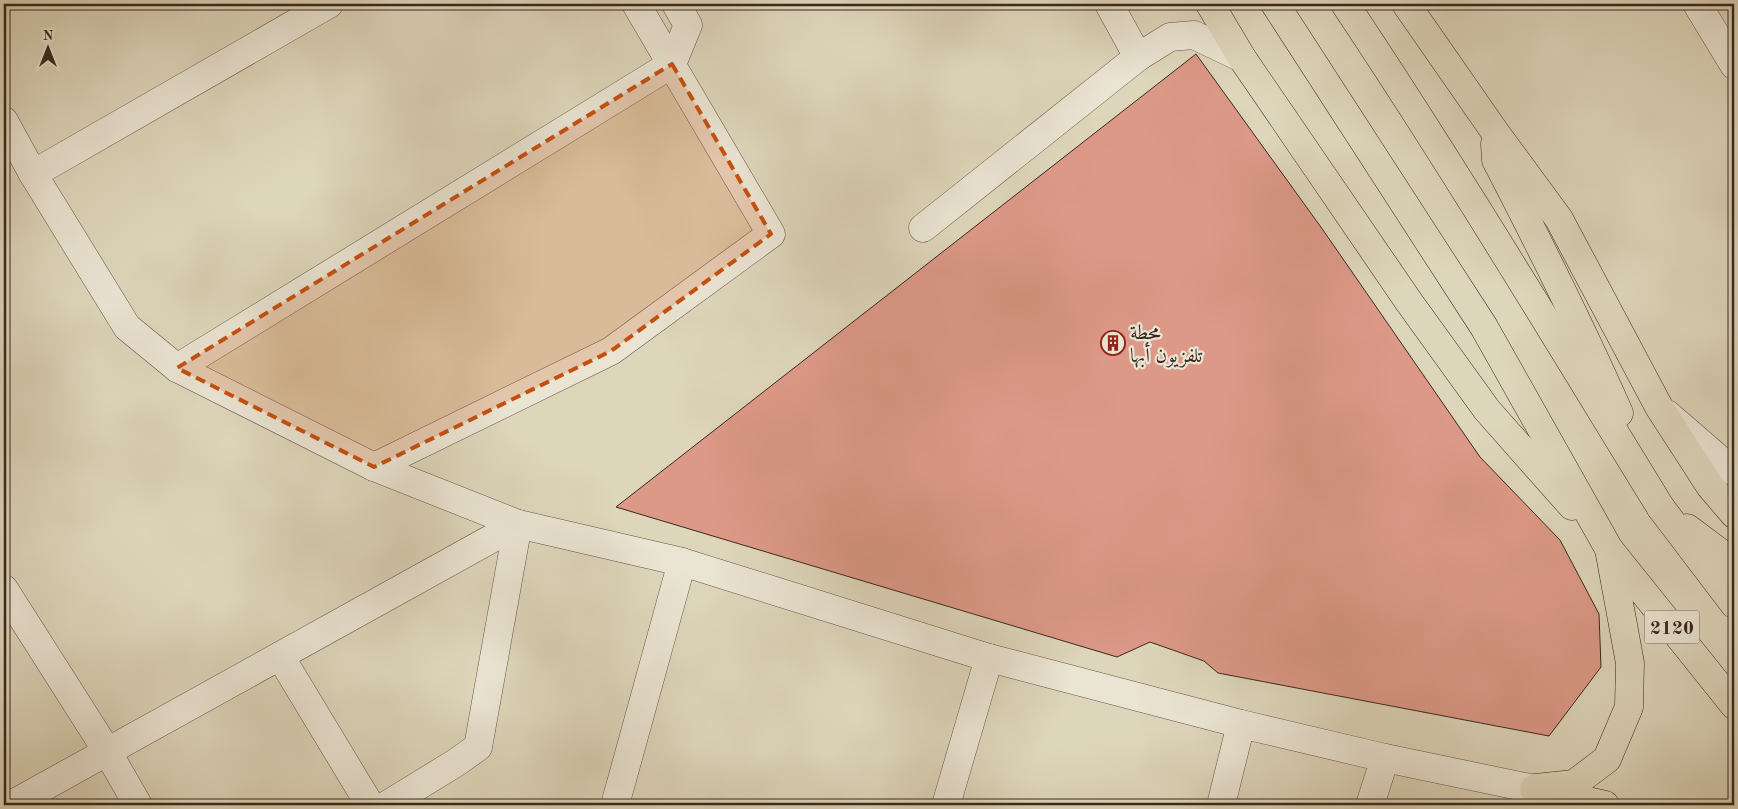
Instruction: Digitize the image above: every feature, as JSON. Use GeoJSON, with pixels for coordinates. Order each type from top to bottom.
{"type":"FeatureCollection","features":[{"type":"Feature","properties":{"kind":"main road"},"geometry":{"type":"LineString","coordinates":[[1210,4],[1242,58],[1409,302],[1486,410],[1609,549]]}},
{"type":"Feature","properties":{"kind":"main road"},"geometry":{"type":"LineString","coordinates":[[1275,4],[1484,327],[1609,549],[1630,663],[1629,706],[1607,759],[1574,784],[1534,789]]}},
{"type":"Feature","properties":{"kind":"main road"},"geometry":{"type":"LineString","coordinates":[[1345,4],[1392,74],[1661,508],[1734,604]]}},
{"type":"Feature","properties":{"kind":"main road"},"geometry":{"type":"LineString","coordinates":[[1406,4],[1559,220],[1659,407],[1710,486],[1734,514]]}},
{"type":"Feature","properties":{"kind":"main road"},"geometry":{"type":"LineString","coordinates":[[1495,132],[1496,160],[1589,346],[1661,508],[1734,563]]}},
{"type":"Feature","properties":{"kind":"main road","name":"2120"},"geometry":{"type":"LineString","coordinates":[[1609,549],[1734,705]]}},
{"type":"Feature","properties":{"kind":"main road"},"geometry":{"type":"LineString","coordinates":[[1534,789],[1605,805]]}},
{"type":"Feature","properties":{"kind":"street"},"geometry":{"type":"LineString","coordinates":[[33,174],[329,4]]}},
{"type":"Feature","properties":{"kind":"street"},"geometry":{"type":"LineString","coordinates":[[374,467],[611,351],[771,234],[636,4]]}},
{"type":"Feature","properties":{"kind":"street"},"geometry":{"type":"LineString","coordinates":[[177,368],[672,64],[688,25],[676,4]]}},
{"type":"Feature","properties":{"kind":"street"},"geometry":{"type":"LineString","coordinates":[[1109,4],[1138,57]]}},
{"type":"Feature","properties":{"kind":"street"},"geometry":{"type":"LineString","coordinates":[[1697,4],[1734,65]]}},
{"type":"Feature","properties":{"kind":"street"},"geometry":{"type":"LineString","coordinates":[[922,228],[1138,57],[1170,37],[1194,35],[1242,58]]}},
{"type":"Feature","properties":{"kind":"street"},"geometry":{"type":"LineString","coordinates":[[4,121],[33,174],[128,327],[177,368],[374,467],[518,524],[682,562],[989,658],[1240,724],[1386,758],[1534,789]]}},
{"type":"Feature","properties":{"kind":"street"},"geometry":{"type":"LineString","coordinates":[[1659,407],[1734,472]]}},
{"type":"Feature","properties":{"kind":"street"},"geometry":{"type":"LineString","coordinates":[[10,805],[518,524]]}},
{"type":"Feature","properties":{"kind":"street"},"geometry":{"type":"LineString","coordinates":[[387,805],[478,747],[518,524]]}},
{"type":"Feature","properties":{"kind":"street"},"geometry":{"type":"LineString","coordinates":[[615,805],[682,562]]}},
{"type":"Feature","properties":{"kind":"street"},"geometry":{"type":"LineString","coordinates":[[4,589],[107,751],[138,805]]}},
{"type":"Feature","properties":{"kind":"street"},"geometry":{"type":"LineString","coordinates":[[280,656],[370,805]]}},
{"type":"Feature","properties":{"kind":"street"},"geometry":{"type":"LineString","coordinates":[[946,805],[989,658]]}},
{"type":"Feature","properties":{"kind":"street"},"geometry":{"type":"LineString","coordinates":[[1221,805],[1240,724]]}},
{"type":"Feature","properties":{"kind":"street"},"geometry":{"type":"LineString","coordinates":[[1370,805],[1386,758]]}},
{"type":"Feature","properties":{"kind":"highlighted area"},"geometry":{"type":"Polygon","coordinates":[[[672,64],[771,234],[611,351],[374,467],[177,368],[672,64]]]}},
{"type":"Feature","properties":{"kind":"building","name":"محطة تلفزيون أبها"},"geometry":{"type":"Polygon","coordinates":[[[1196,54],[1323,230],[1480,457],[1560,540],[1599,614],[1601,667],[1549,736],[1218,673],[1204,661],[1150,642],[1117,657],[616,507],[1196,54]]]}},
{"type":"Feature","properties":{"kind":"place","name":"محطة تلفزيون أبها"},"geometry":{"type":"Point","coordinates":[1113,343]}}]}
